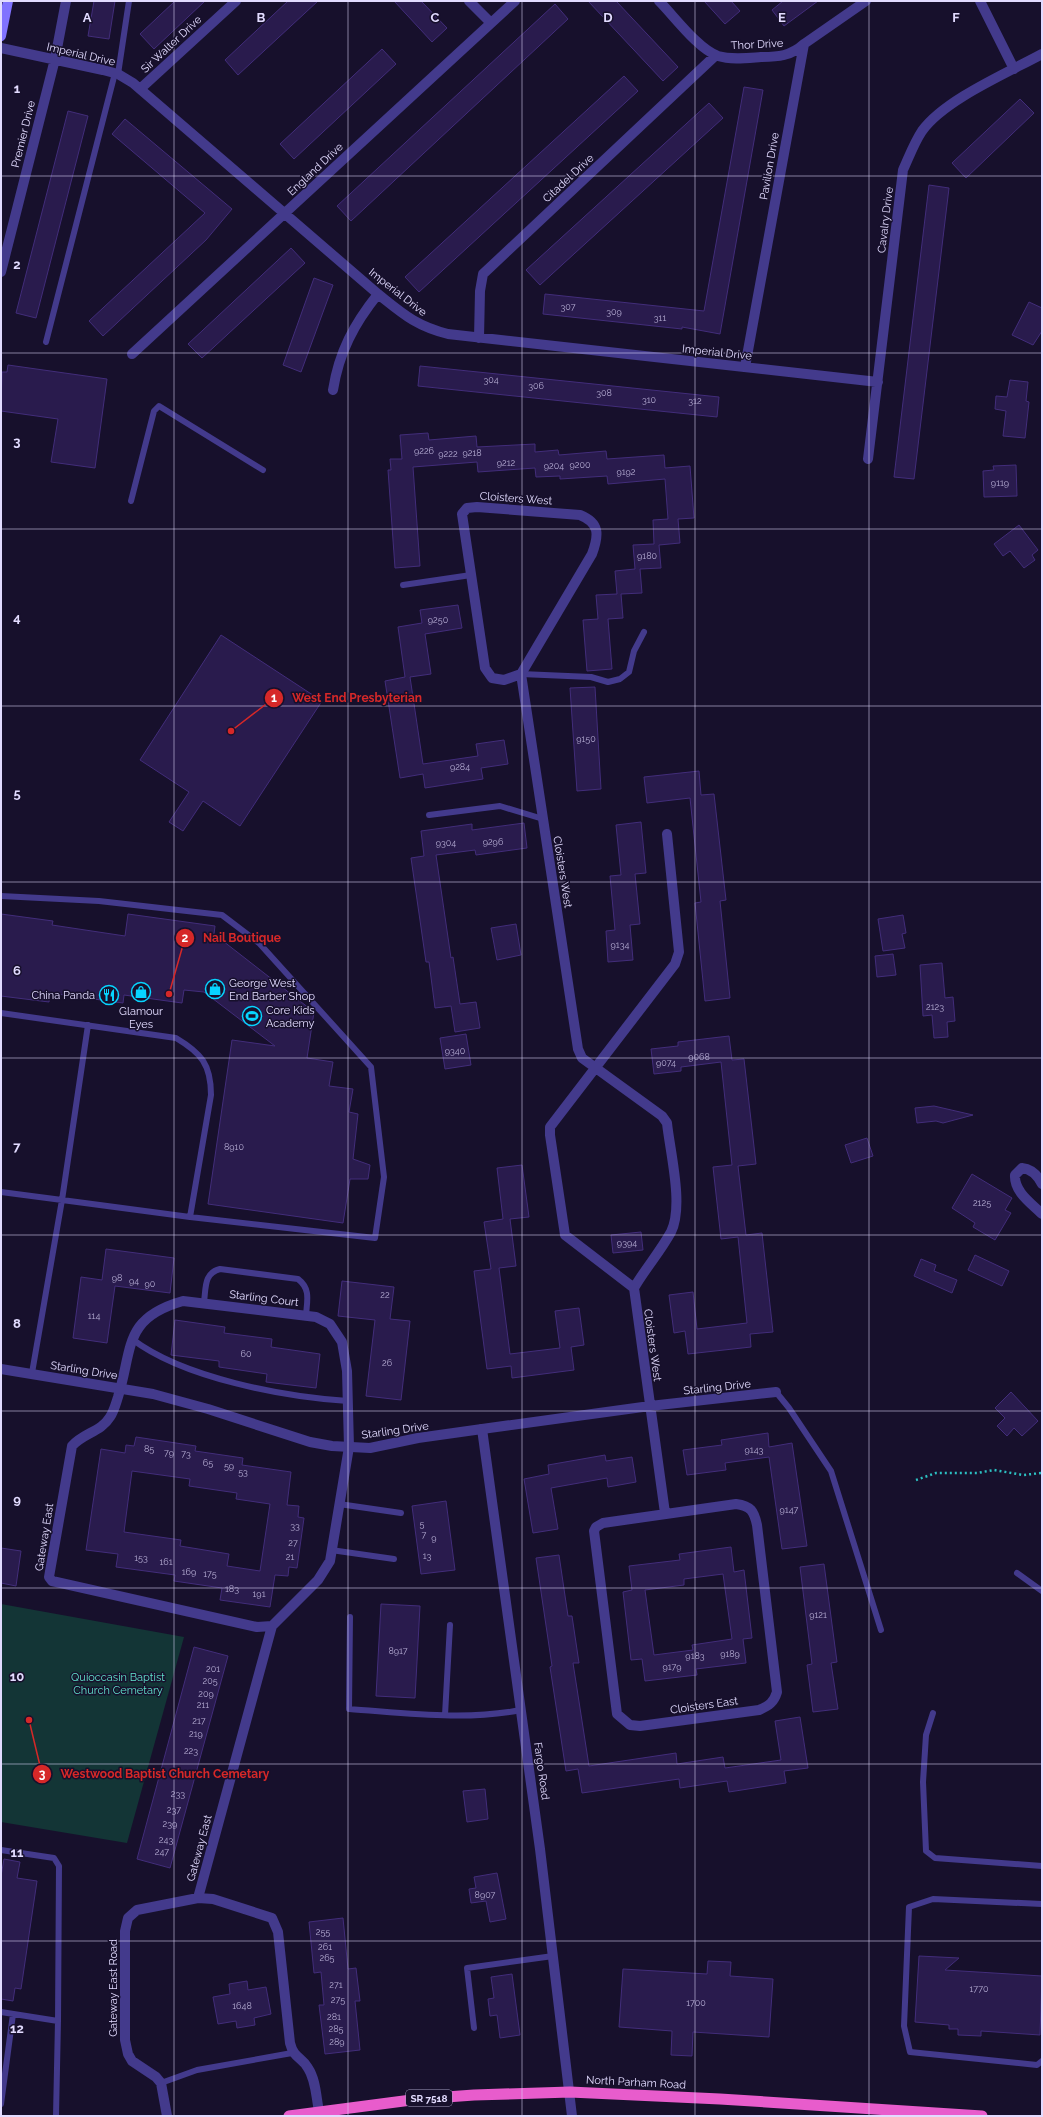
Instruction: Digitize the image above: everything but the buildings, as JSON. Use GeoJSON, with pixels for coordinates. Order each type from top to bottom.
{"type":"FeatureCollection","features":[{"type":"Feature","properties":{"kind":"highway","name":"North Parham Road"},"geometry":{"type":"LineString","coordinates":[[289,2116],[378,2103],[474,2095],[570,2092],[720,2099],[982,2116]]}},
{"type":"Feature","properties":{"kind":"main road"},"geometry":{"type":"LineString","coordinates":[[1,36],[8,1]]}},
{"type":"Feature","properties":{"kind":"street","name":"Premier Drive"},"geometry":{"type":"LineString","coordinates":[[1,272],[55,59],[66,1]]}},
{"type":"Feature","properties":{"kind":"street","name":"Sir Walter Drive"},"geometry":{"type":"LineString","coordinates":[[140,89],[236,1]]}},
{"type":"Feature","properties":{"kind":"street"},"geometry":{"type":"LineString","coordinates":[[469,1],[491,23]]}},
{"type":"Feature","properties":{"kind":"street","name":"England Drive"},"geometry":{"type":"LineString","coordinates":[[132,354],[515,1]]}},
{"type":"Feature","properties":{"kind":"street","name":"Thor Drive"},"geometry":{"type":"LineString","coordinates":[[659,1],[700,44],[716,55],[728,58],[773,57],[796,52],[804,44]]}},
{"type":"Feature","properties":{"kind":"street"},"geometry":{"type":"LineString","coordinates":[[804,44],[866,1]]}},
{"type":"Feature","properties":{"kind":"street"},"geometry":{"type":"LineString","coordinates":[[980,1],[1014,69]]}},
{"type":"Feature","properties":{"kind":"street","name":"Pavilion Drive"},"geometry":{"type":"LineString","coordinates":[[744,367],[804,44]]}},
{"type":"Feature","properties":{"kind":"street","name":"Imperial Drive"},"geometry":{"type":"LineString","coordinates":[[1,48],[116,74],[140,89],[378,294],[413,322],[427,329],[448,334],[479,338],[878,382]]}},
{"type":"Feature","properties":{"kind":"street","name":"Cavalry Drive"},"geometry":{"type":"LineString","coordinates":[[868,459],[903,170],[921,132],[935,116],[951,104],[1042,54]]}},
{"type":"Feature","properties":{"kind":"street","name":"Citadel Drive"},"geometry":{"type":"LineString","coordinates":[[479,338],[480,291],[483,274],[716,55]]}},
{"type":"Feature","properties":{"kind":"street"},"geometry":{"type":"LineString","coordinates":[[333,390],[341,358],[353,328],[378,294]]}},
{"type":"Feature","properties":{"kind":"street","name":"Cloisters West"},"geometry":{"type":"LineString","coordinates":[[477,507],[580,515],[590,519],[596,529],[598,540],[592,554],[520,674],[504,680],[492,678],[485,668],[471,575],[462,514],[467,508],[477,507]]}},
{"type":"Feature","properties":{"kind":"street","name":"Cloisters West"},"geometry":{"type":"LineString","coordinates":[[520,674],[578,1049],[582,1058],[662,1116],[667,1123],[677,1200],[676,1214],[671,1231],[634,1288],[650,1406]]}},
{"type":"Feature","properties":{"kind":"street"},"geometry":{"type":"LineString","coordinates":[[634,1288],[570,1241],[564,1230],[550,1127],[675,964],[679,952],[667,834]]}},
{"type":"Feature","properties":{"kind":"street"},"geometry":{"type":"LineString","coordinates":[[1042,1184],[1029,1169],[1022,1168],[1015,1175],[1014,1184],[1017,1189],[1042,1214]]}},
{"type":"Feature","properties":{"kind":"street","name":"Starling Court"},"geometry":{"type":"LineString","coordinates":[[121,1388],[132,1339],[137,1329],[159,1310],[183,1301],[204,1302],[316,1317],[330,1324],[342,1342],[345,1354],[349,1447]]}},
{"type":"Feature","properties":{"kind":"street","name":"Starling Drive"},"geometry":{"type":"LineString","coordinates":[[1,1368],[121,1388],[208,1409],[310,1442],[370,1448],[418,1438],[482,1429],[650,1406],[776,1392]]}},
{"type":"Feature","properties":{"kind":"street","name":"Gateway East"},"geometry":{"type":"LineString","coordinates":[[121,1388],[112,1415],[106,1423],[78,1440],[72,1446],[49,1577],[52,1582],[257,1628],[272,1626]]}},
{"type":"Feature","properties":{"kind":"street"},"geometry":{"type":"LineString","coordinates":[[650,1406],[665,1513]]}},
{"type":"Feature","properties":{"kind":"street","name":"Fargo Road"},"geometry":{"type":"LineString","coordinates":[[482,1429],[521,1710],[572,2116]]}},
{"type":"Feature","properties":{"kind":"street","name":"Gateway East"},"geometry":{"type":"LineString","coordinates":[[292,2053],[278,1932],[272,1918],[213,1899],[198,1898],[272,1626],[318,1580],[330,1561],[349,1447]]}},
{"type":"Feature","properties":{"kind":"street","name":"Cloisters East"},"geometry":{"type":"LineString","coordinates":[[736,1504],[746,1505],[752,1510],[757,1525],[777,1692],[775,1699],[769,1706],[759,1710],[640,1726],[630,1725],[617,1714],[594,1531],[596,1527],[602,1523],[665,1513],[736,1504]]}},
{"type":"Feature","properties":{"kind":"street","name":"Gateway East Road"},"geometry":{"type":"LineString","coordinates":[[161,2083],[156,2077],[132,2061],[128,2054],[125,2040],[128,1918],[137,1910],[198,1898]]}},
{"type":"Feature","properties":{"kind":"street"},"geometry":{"type":"LineString","coordinates":[[292,2053],[308,2067],[312,2077],[319,2111]]}},
{"type":"Feature","properties":{"kind":"street"},"geometry":{"type":"LineString","coordinates":[[161,2083],[167,2116]]}},
{"type":"Feature","properties":{"kind":"lane"},"geometry":{"type":"LineString","coordinates":[[46,342],[116,74],[129,1]]}},
{"type":"Feature","properties":{"kind":"lane"},"geometry":{"type":"LineString","coordinates":[[131,501],[154,411],[159,406],[262,470]]}},
{"type":"Feature","properties":{"kind":"lane"},"geometry":{"type":"LineString","coordinates":[[403,585],[471,575]]}},
{"type":"Feature","properties":{"kind":"lane"},"geometry":{"type":"LineString","coordinates":[[520,674],[591,677],[608,682],[620,679],[629,672],[634,651],[644,632]]}},
{"type":"Feature","properties":{"kind":"lane"},"geometry":{"type":"LineString","coordinates":[[428,815],[500,806],[543,819]]}},
{"type":"Feature","properties":{"kind":"lane"},"geometry":{"type":"LineString","coordinates":[[1,896],[99,901],[222,915],[259,943],[371,1067],[384,1177],[375,1238],[190,1217],[1,1192]]}},
{"type":"Feature","properties":{"kind":"lane"},"geometry":{"type":"LineString","coordinates":[[1,1013],[176,1038],[196,1050],[206,1066],[211,1082],[211,1096],[190,1217]]}},
{"type":"Feature","properties":{"kind":"lane"},"geometry":{"type":"LineString","coordinates":[[32,1374],[62,1200],[88,1025]]}},
{"type":"Feature","properties":{"kind":"lane"},"geometry":{"type":"LineString","coordinates":[[204,1302],[207,1276],[212,1271],[220,1269],[298,1279],[305,1284],[308,1293],[306,1315]]}},
{"type":"Feature","properties":{"kind":"lane"},"geometry":{"type":"LineString","coordinates":[[132,1339],[143,1347],[186,1368],[253,1387],[314,1399],[348,1401]]}},
{"type":"Feature","properties":{"kind":"lane"},"geometry":{"type":"LineString","coordinates":[[776,1392],[789,1408],[831,1471],[881,1630]]}},
{"type":"Feature","properties":{"kind":"lane"},"geometry":{"type":"LineString","coordinates":[[339,1504],[401,1513]]}},
{"type":"Feature","properties":{"kind":"lane"},"geometry":{"type":"LineString","coordinates":[[331,1550],[394,1558]]}},
{"type":"Feature","properties":{"kind":"lane"},"geometry":{"type":"LineString","coordinates":[[1017,1573],[1042,1591]]}},
{"type":"Feature","properties":{"kind":"lane"},"geometry":{"type":"LineString","coordinates":[[350,1617],[349,1709],[445,1715],[500,1714],[521,1710]]}},
{"type":"Feature","properties":{"kind":"lane"},"geometry":{"type":"LineString","coordinates":[[445,1715],[450,1625]]}},
{"type":"Feature","properties":{"kind":"lane"},"geometry":{"type":"LineString","coordinates":[[934,1712],[926,1735],[923,1782],[926,1851],[935,1858],[1042,1866]]}},
{"type":"Feature","properties":{"kind":"lane"},"geometry":{"type":"LineString","coordinates":[[1,1850],[54,1858],[59,1866],[56,2116]]}},
{"type":"Feature","properties":{"kind":"lane"},"geometry":{"type":"LineString","coordinates":[[1042,1904],[932,1899],[909,1907],[904,2026],[910,2052],[1037,2065],[1042,2061]]}},
{"type":"Feature","properties":{"kind":"lane"},"geometry":{"type":"LineString","coordinates":[[474,2028],[467,1968],[553,1956]]}},
{"type":"Feature","properties":{"kind":"lane"},"geometry":{"type":"LineString","coordinates":[[1,2012],[58,2021]]}},
{"type":"Feature","properties":{"kind":"lane"},"geometry":{"type":"LineString","coordinates":[[1,2104],[13,2014]]}},
{"type":"Feature","properties":{"kind":"lane"},"geometry":{"type":"LineString","coordinates":[[161,2083],[197,2070],[292,2053]]}},
{"type":"Feature","properties":{"kind":"path"},"geometry":{"type":"LineString","coordinates":[[916,1480],[936,1473],[977,1473],[994,1470],[1023,1475],[1042,1474]]}},
{"type":"Feature","properties":{"kind":"green space","name":"Quioccasin Baptist Church Cemetary"},"geometry":{"type":"Polygon","coordinates":[[[1,1604],[184,1637],[127,1843],[1,1822],[1,1604]]]}},
{"type":"Feature","properties":{"kind":"place","name":"West End Presbyterian"},"geometry":{"type":"Point","coordinates":[231,731]}},
{"type":"Feature","properties":{"kind":"place","name":"George West End Barber Shop"},"geometry":{"type":"Point","coordinates":[215,989]}},
{"type":"Feature","properties":{"kind":"place","name":"Glamour Eyes"},"geometry":{"type":"Point","coordinates":[141,992]}},
{"type":"Feature","properties":{"kind":"place","name":"Nail Boutique"},"geometry":{"type":"Point","coordinates":[169,994]}},
{"type":"Feature","properties":{"kind":"place","name":"China Panda"},"geometry":{"type":"Point","coordinates":[109,995]}},
{"type":"Feature","properties":{"kind":"place","name":"Core Kids Academy"},"geometry":{"type":"Point","coordinates":[252,1016]}},
{"type":"Feature","properties":{"kind":"place","name":"Westwood Baptist Church Cemetary"},"geometry":{"type":"Point","coordinates":[29,1720]}}]}
